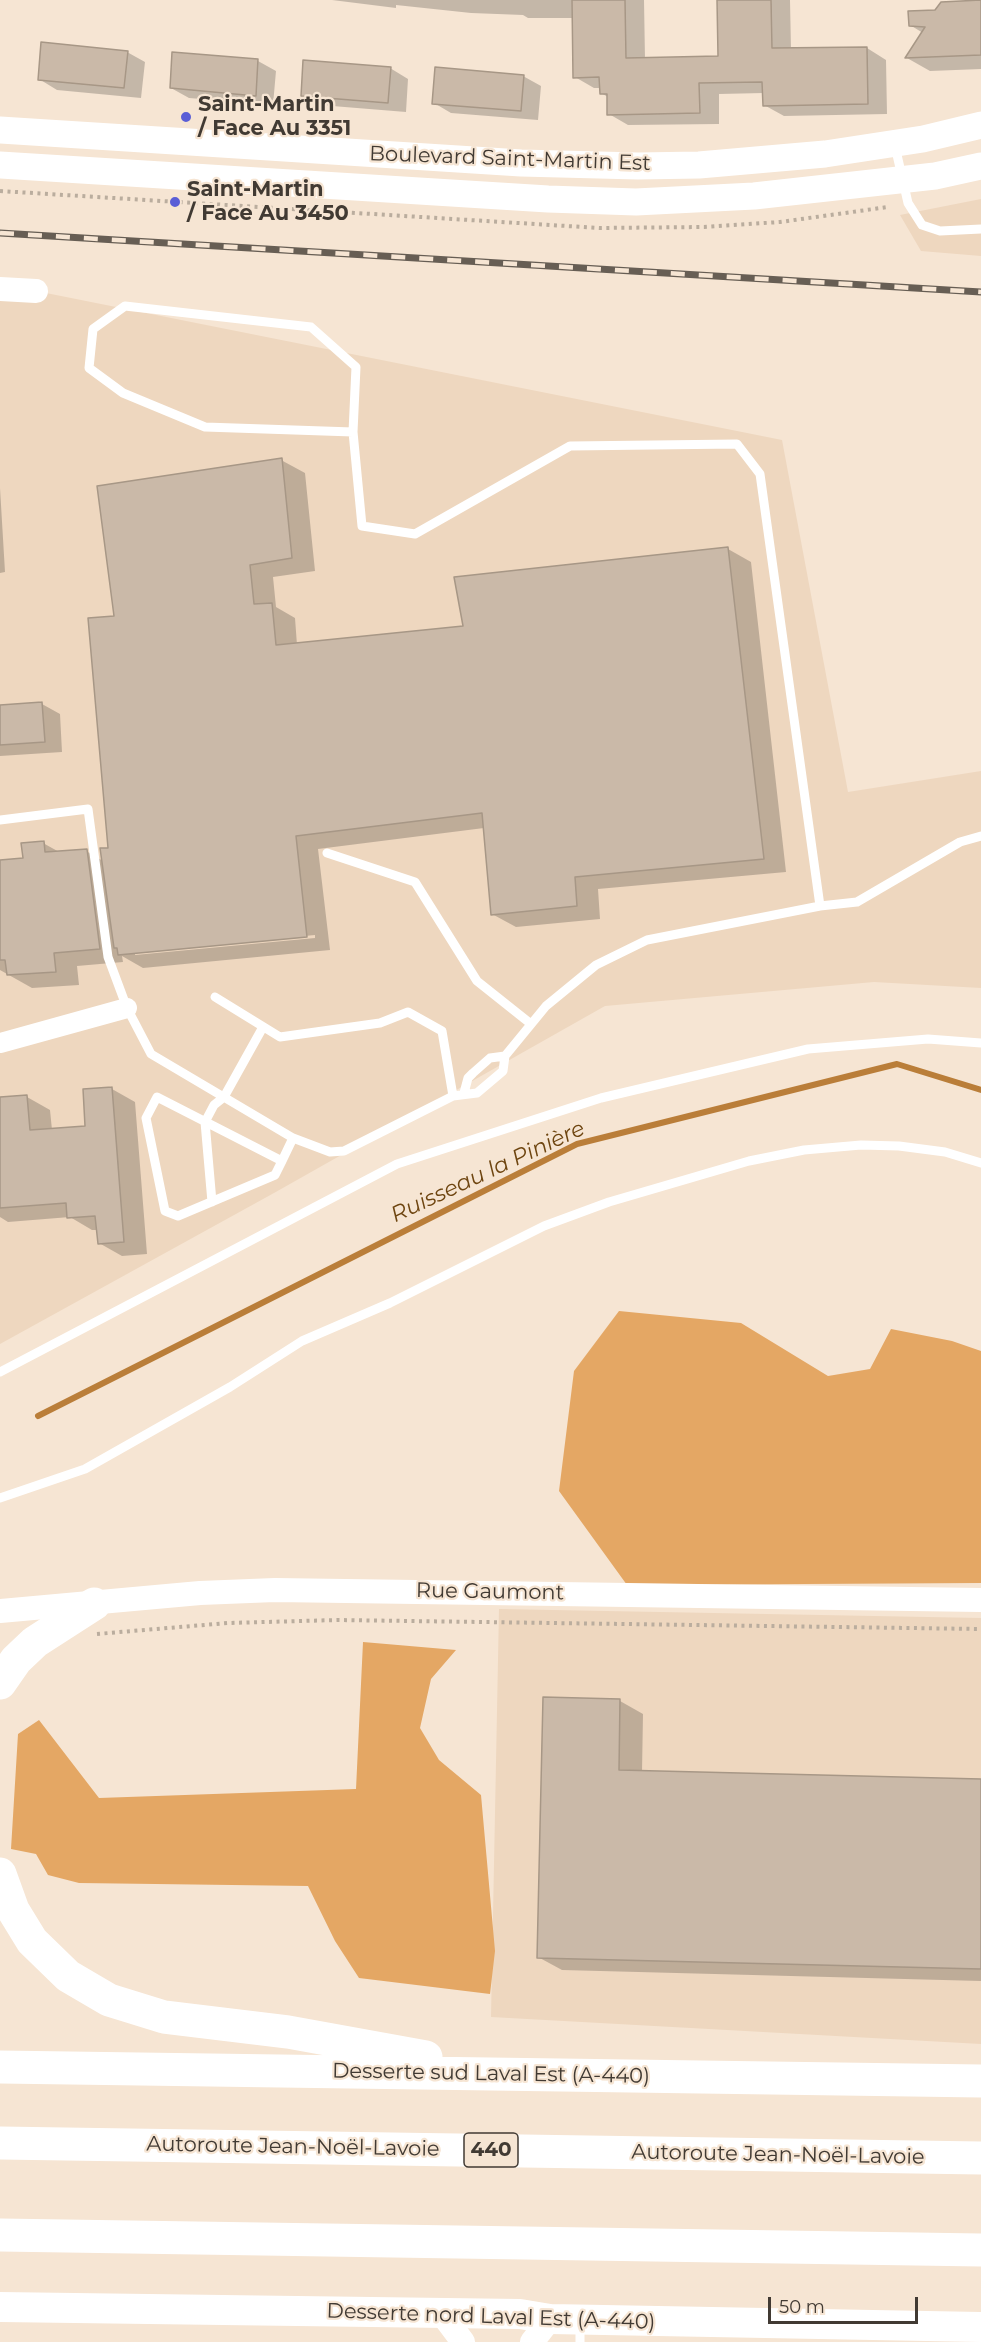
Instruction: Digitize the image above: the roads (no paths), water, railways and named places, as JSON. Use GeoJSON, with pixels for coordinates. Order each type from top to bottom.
{"type":"FeatureCollection","features":[{"type":"Feature","properties":{"kind":"highway"},"geometry":{"type":"LineString","coordinates":[[0,1683],[16,1660],[30,1646],[92,1620]]}},
{"type":"Feature","properties":{"kind":"highway"},"geometry":{"type":"LineString","coordinates":[[0,1874],[23,1928],[44,1954],[83,1986],[127,2007],[186,2020],[288,2032],[519,2074]]}},
{"type":"Feature","properties":{"kind":"highway","name":"Desserte sud Laval Est (A-440)"},"geometry":{"type":"LineString","coordinates":[[0,2067],[981,2081]]}},
{"type":"Feature","properties":{"kind":"highway","name":"Autoroute Jean-Noël-Lavoie"},"geometry":{"type":"LineString","coordinates":[[0,2143],[981,2158]]}},
{"type":"Feature","properties":{"kind":"highway"},"geometry":{"type":"LineString","coordinates":[[0,2235],[981,2250]]}},
{"type":"Feature","properties":{"kind":"main road","name":"Boulevard Saint-Martin Est"},"geometry":{"type":"LineString","coordinates":[[0,130],[521,163],[604,165],[734,162],[895,144],[981,125]]}},
{"type":"Feature","properties":{"kind":"main road","name":"Boulevard Saint-Martin Est"},"geometry":{"type":"LineString","coordinates":[[0,165],[548,199],[636,202],[735,198],[935,176],[981,166]]}},
{"type":"Feature","properties":{"kind":"main road","name":"Desserte nord Laval Est (A-440)"},"geometry":{"type":"LineString","coordinates":[[0,2307],[520,2314],[541,2331],[688,2327],[981,2327]]}},
{"type":"Feature","properties":{"kind":"street"},"geometry":{"type":"LineString","coordinates":[[0,289],[36,291]]}},
{"type":"Feature","properties":{"kind":"street"},"geometry":{"type":"LineString","coordinates":[[0,1043],[127,1008]]}},
{"type":"Feature","properties":{"kind":"street","name":"Rue Gaumont"},"geometry":{"type":"LineString","coordinates":[[0,1611],[92,1620],[182,1595],[275,1590],[981,1600]]}},
{"type":"Feature","properties":{"kind":"street"},"geometry":{"type":"LineString","coordinates":[[442,2314],[463,2342]]}},
{"type":"Feature","properties":{"kind":"lane"},"geometry":{"type":"LineString","coordinates":[[895,144],[908,203],[922,225],[940,231],[981,229]]}},
{"type":"Feature","properties":{"kind":"lane"},"geometry":{"type":"LineString","coordinates":[[353,432],[205,428],[123,393],[89,368],[93,329],[124,306],[311,327],[356,367],[353,432],[362,526],[415,534],[570,446],[737,444],[760,474],[820,906]]}},
{"type":"Feature","properties":{"kind":"lane"},"geometry":{"type":"LineString","coordinates":[[0,820],[88,809],[108,957],[127,1008],[151,1054],[293,1138],[330,1152],[344,1150],[453,1096],[477,1093],[503,1071],[505,1056],[546,1006],[596,965],[647,940],[820,906],[856,902],[960,842],[981,836]]}},
{"type":"Feature","properties":{"kind":"lane"},"geometry":{"type":"LineString","coordinates":[[327,853],[415,882],[477,981],[531,1024]]}},
{"type":"Feature","properties":{"kind":"lane"},"geometry":{"type":"LineString","coordinates":[[215,997],[280,1037],[380,1023],[408,1012],[442,1031],[453,1096]]}},
{"type":"Feature","properties":{"kind":"lane"},"geometry":{"type":"LineString","coordinates":[[212,1202],[205,1122],[214,1105],[224,1097],[263,1027]]}},
{"type":"Feature","properties":{"kind":"lane"},"geometry":{"type":"LineString","coordinates":[[0,1372],[397,1164],[600,1098],[808,1049],[928,1039],[981,1043]]}},
{"type":"Feature","properties":{"kind":"lane"},"geometry":{"type":"LineString","coordinates":[[464,1093],[468,1078],[473,1073],[490,1058],[505,1056]]}},
{"type":"Feature","properties":{"kind":"lane"},"geometry":{"type":"LineString","coordinates":[[282,1161],[157,1097],[146,1118],[165,1211],[178,1215],[275,1175],[282,1161],[293,1138]]}},
{"type":"Feature","properties":{"kind":"lane"},"geometry":{"type":"LineString","coordinates":[[0,1498],[85,1469],[230,1387],[302,1341],[390,1304],[544,1226],[609,1202],[738,1164],[804,1150],[861,1145],[899,1146],[945,1152],[981,1163]]}},
{"type":"Feature","properties":{"kind":"waterway","name":"Ruisseau la Pinière"},"geometry":{"type":"LineString","coordinates":[[38,1416],[577,1144],[897,1064],[981,1090]]}},
{"type":"Feature","properties":{"kind":"railway"},"geometry":{"type":"LineString","coordinates":[[0,233],[981,292]]}},
{"type":"Feature","properties":{"kind":"place","name":"Saint-Martin / Face Au 3351"},"geometry":{"type":"Point","coordinates":[186,117]}},
{"type":"Feature","properties":{"kind":"place","name":"Saint-Martin / Face Au 3450"},"geometry":{"type":"Point","coordinates":[175,202]}}]}
